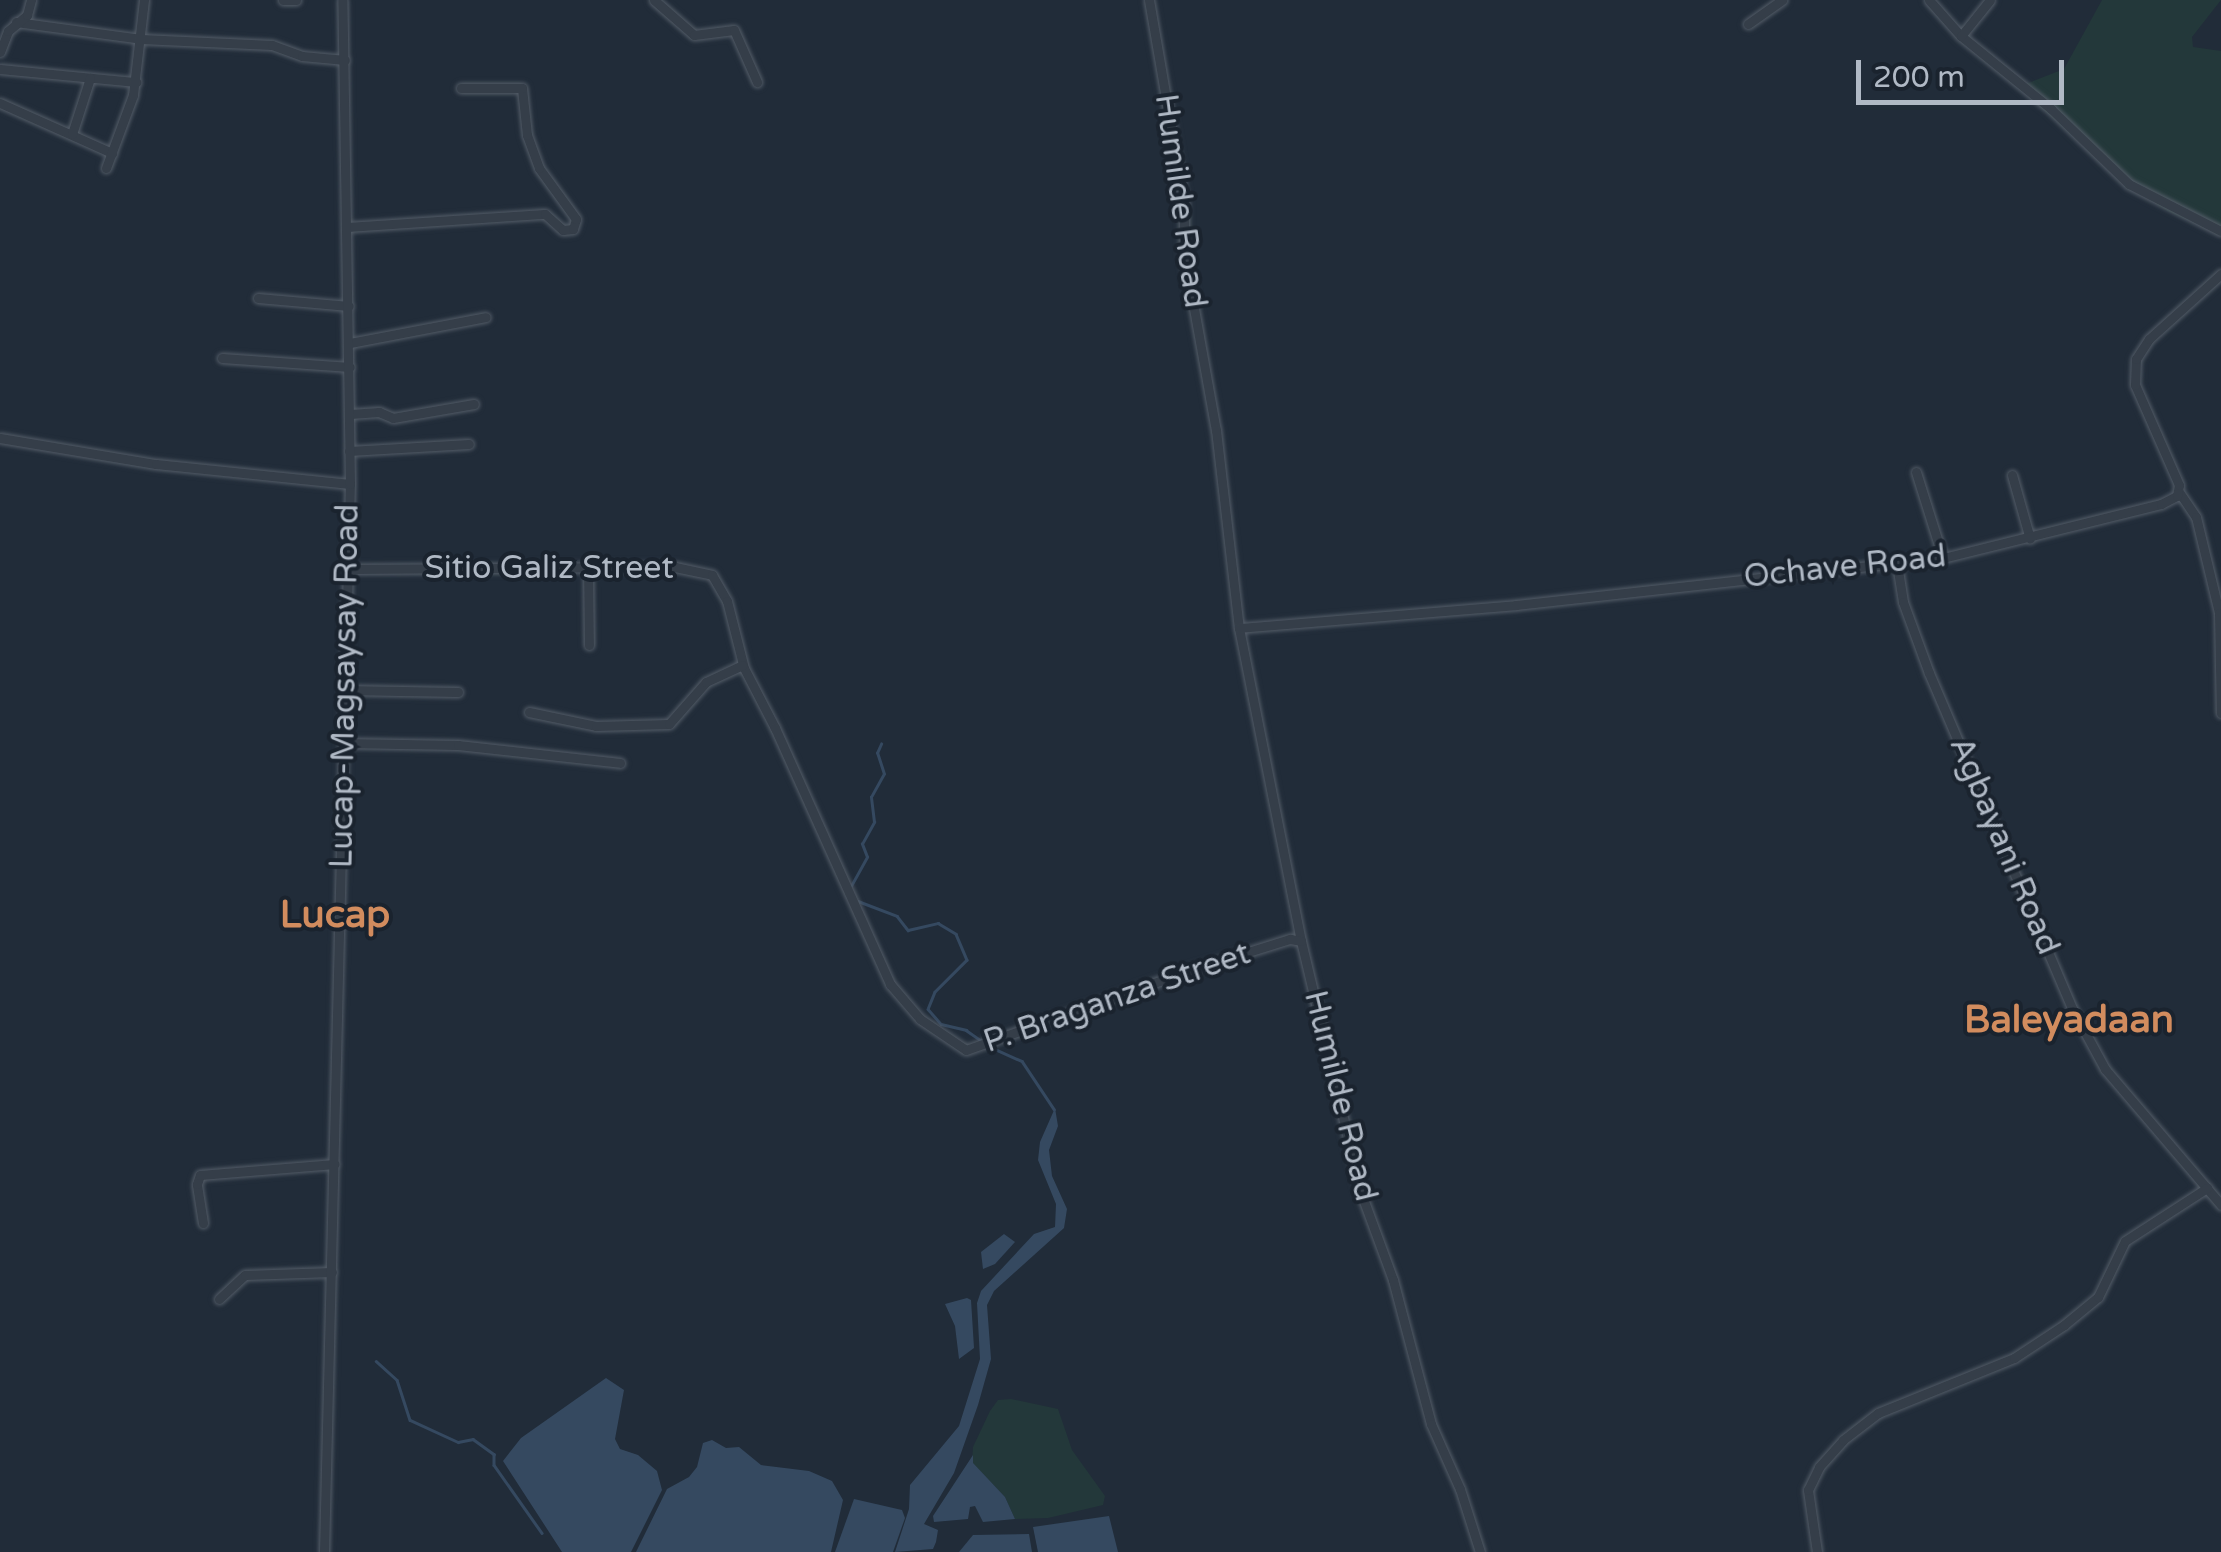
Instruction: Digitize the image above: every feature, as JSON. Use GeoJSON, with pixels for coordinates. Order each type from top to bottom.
{"type":"FeatureCollection","features":[{"type":"Feature","properties":{"kind":"street"},"geometry":{"type":"LineString","coordinates":[[0,52],[16,22],[26,16],[31,0]]}},
{"type":"Feature","properties":{"kind":"street"},"geometry":{"type":"LineString","coordinates":[[106,168],[136,82],[144,0]]}},
{"type":"Feature","properties":{"kind":"street"},"geometry":{"type":"LineString","coordinates":[[283,0],[296,0]]}},
{"type":"Feature","properties":{"kind":"street","name":"Lucap-Magsaysay Road"},"geometry":{"type":"LineString","coordinates":[[324,1552],[350,484],[342,0]]}},
{"type":"Feature","properties":{"kind":"street"},"geometry":{"type":"LineString","coordinates":[[654,0],[694,35],[734,30],[757,82]]}},
{"type":"Feature","properties":{"kind":"street","name":"Humilde Road"},"geometry":{"type":"LineString","coordinates":[[1149,0],[1184,203],[1184,253],[1211,402],[1240,628],[1301,941],[1361,1193],[1393,1280],[1431,1424],[1460,1489],[1480,1552]]}},
{"type":"Feature","properties":{"kind":"street"},"geometry":{"type":"LineString","coordinates":[[1748,24],[1782,0]]}},
{"type":"Feature","properties":{"kind":"street"},"geometry":{"type":"LineString","coordinates":[[1929,0],[1960,36],[2051,110],[2129,184],[2221,231]]}},
{"type":"Feature","properties":{"kind":"street"},"geometry":{"type":"LineString","coordinates":[[1960,36],[1990,0]]}},
{"type":"Feature","properties":{"kind":"street"},"geometry":{"type":"LineString","coordinates":[[16,22],[141,38],[266,44],[302,56],[344,60]]}},
{"type":"Feature","properties":{"kind":"street"},"geometry":{"type":"LineString","coordinates":[[0,69],[136,82]]}},
{"type":"Feature","properties":{"kind":"street"},"geometry":{"type":"LineString","coordinates":[[72,134],[90,78]]}},
{"type":"Feature","properties":{"kind":"street"},"geometry":{"type":"LineString","coordinates":[[347,227],[545,214],[562,230],[573,229],[576,219],[540,168],[527,136],[522,88],[461,88]]}},
{"type":"Feature","properties":{"kind":"street"},"geometry":{"type":"LineString","coordinates":[[0,103],[112,154]]}},
{"type":"Feature","properties":{"kind":"street"},"geometry":{"type":"LineString","coordinates":[[2221,274],[2148,339],[2136,359],[2136,385],[2176,475],[2179,492],[2196,517],[2219,613],[2221,713]]}},
{"type":"Feature","properties":{"kind":"street"},"geometry":{"type":"LineString","coordinates":[[258,298],[349,306]]}},
{"type":"Feature","properties":{"kind":"street"},"geometry":{"type":"LineString","coordinates":[[350,344],[486,317]]}},
{"type":"Feature","properties":{"kind":"street"},"geometry":{"type":"LineString","coordinates":[[222,358],[350,367]]}},
{"type":"Feature","properties":{"kind":"street"},"geometry":{"type":"LineString","coordinates":[[350,414],[379,412],[394,418],[474,404]]}},
{"type":"Feature","properties":{"kind":"street"},"geometry":{"type":"LineString","coordinates":[[0,438],[156,464],[350,484]]}},
{"type":"Feature","properties":{"kind":"street"},"geometry":{"type":"LineString","coordinates":[[350,451],[468,444]]}},
{"type":"Feature","properties":{"kind":"street"},"geometry":{"type":"LineString","coordinates":[[1916,472],[1943,558]]}},
{"type":"Feature","properties":{"kind":"street"},"geometry":{"type":"LineString","coordinates":[[2012,476],[2030,539]]}},
{"type":"Feature","properties":{"kind":"street","name":"Ochave Road"},"geometry":{"type":"LineString","coordinates":[[1240,628],[1365,614],[1502,607],[1943,558],[2162,504],[2179,492]]}},
{"type":"Feature","properties":{"kind":"street","name":"Agbayani Road"},"geometry":{"type":"LineString","coordinates":[[1897,564],[1903,602],[1929,674],[2074,1010],[2105,1068],[2221,1205]]}},
{"type":"Feature","properties":{"kind":"street","name":"Sitio Galiz Street"},"geometry":{"type":"LineString","coordinates":[[348,569],[675,566],[712,575],[727,602],[742,665],[794,773]]}},
{"type":"Feature","properties":{"kind":"street"},"geometry":{"type":"LineString","coordinates":[[588,568],[589,645]]}},
{"type":"Feature","properties":{"kind":"street"},"geometry":{"type":"LineString","coordinates":[[529,712],[596,726],[669,724],[706,682],[742,665]]}},
{"type":"Feature","properties":{"kind":"street"},"geometry":{"type":"LineString","coordinates":[[345,690],[458,692]]}},
{"type":"Feature","properties":{"kind":"street"},"geometry":{"type":"LineString","coordinates":[[344,743],[458,745],[620,762]]}},
{"type":"Feature","properties":{"kind":"street","name":"P. Braganza Street"},"geometry":{"type":"LineString","coordinates":[[794,773],[896,994],[920,1019],[970,1051],[985,1042],[1253,950],[1290,939],[1301,941]]}},
{"type":"Feature","properties":{"kind":"street"},"geometry":{"type":"LineString","coordinates":[[203,1223],[197,1184],[200,1175],[334,1164]]}},
{"type":"Feature","properties":{"kind":"street"},"geometry":{"type":"LineString","coordinates":[[1817,1552],[1808,1490],[1819,1468],[1844,1440],[1891,1407],[2014,1358],[2064,1326],[2098,1296],[2125,1241],[2207,1188]]}},
{"type":"Feature","properties":{"kind":"street"},"geometry":{"type":"LineString","coordinates":[[218,1298],[245,1276],[332,1272]]}},
{"type":"Feature","properties":{"kind":"green space"},"geometry":{"type":"Polygon","coordinates":[[[2102,0],[2221,0],[2192,37],[2193,47],[2221,51],[2221,235],[2167,211],[2125,183],[2018,87],[2064,69],[2102,0]]]}},
{"type":"Feature","properties":{"kind":"green space"},"geometry":{"type":"Polygon","coordinates":[[[998,1400],[1058,1409],[1072,1450],[1105,1496],[1103,1505],[1048,1518],[1015,1519],[1005,1497],[972,1463],[973,1447],[990,1411],[998,1400]]]}},
{"type":"Feature","properties":{"kind":"water"},"geometry":{"type":"Polygon","coordinates":[[[1055,1108],[1058,1126],[1049,1150],[1052,1176],[1067,1209],[1064,1228],[994,1291],[987,1305],[991,1359],[978,1405],[954,1473],[924,1524],[938,1530],[936,1542],[933,1549],[895,1552],[909,1509],[910,1485],[959,1426],[980,1359],[977,1303],[981,1291],[1034,1234],[1055,1227],[1056,1204],[1038,1160],[1040,1142],[1055,1108]]]}},
{"type":"Feature","properties":{"kind":"water"},"geometry":{"type":"Polygon","coordinates":[[[1004,1234],[1015,1242],[995,1264],[983,1269],[981,1252],[1004,1234]]]}},
{"type":"Feature","properties":{"kind":"water"},"geometry":{"type":"Polygon","coordinates":[[[971,1300],[974,1348],[959,1359],[955,1326],[945,1304],[971,1300]]]}},
{"type":"Feature","properties":{"kind":"water"},"geometry":{"type":"Polygon","coordinates":[[[606,1378],[624,1390],[615,1439],[620,1449],[638,1455],[657,1471],[662,1490],[631,1552],[562,1552],[503,1461],[521,1438],[606,1378]]]}},
{"type":"Feature","properties":{"kind":"water"},"geometry":{"type":"Polygon","coordinates":[[[712,1440],[726,1448],[739,1447],[761,1465],[809,1471],[832,1481],[843,1500],[831,1552],[636,1552],[667,1489],[689,1477],[697,1467],[703,1443],[712,1440]]]}},
{"type":"Feature","properties":{"kind":"water"},"geometry":{"type":"Polygon","coordinates":[[[973,1455],[973,1463],[1005,1497],[1015,1519],[983,1522],[975,1506],[970,1507],[968,1519],[934,1522],[933,1516],[973,1455]]]}},
{"type":"Feature","properties":{"kind":"water"},"geometry":{"type":"Polygon","coordinates":[[[854,1499],[902,1510],[905,1518],[893,1552],[835,1552],[854,1499]]]}},
{"type":"Feature","properties":{"kind":"water"},"geometry":{"type":"Polygon","coordinates":[[[1109,1516],[1118,1552],[1038,1552],[1033,1527],[1109,1516]]]}},
{"type":"Feature","properties":{"kind":"water"},"geometry":{"type":"Polygon","coordinates":[[[1029,1534],[1032,1552],[959,1552],[973,1535],[1029,1534]]]}},
{"type":"Feature","properties":{"kind":"waterway"},"geometry":{"type":"LineString","coordinates":[[851,886],[867,857],[862,844],[874,822],[871,797],[884,774],[877,753],[881,744]]}},
{"type":"Feature","properties":{"kind":"waterway"},"geometry":{"type":"LineString","coordinates":[[858,901],[897,916],[908,930],[938,923],[956,934],[967,960],[935,992],[928,1009],[941,1024],[966,1030],[982,1041]]}},
{"type":"Feature","properties":{"kind":"waterway"},"geometry":{"type":"LineString","coordinates":[[988,1046],[1022,1061],[1054,1109]]}},
{"type":"Feature","properties":{"kind":"waterway"},"geometry":{"type":"LineString","coordinates":[[376,1361],[397,1380],[410,1420],[458,1442],[473,1439],[494,1454],[494,1465],[542,1533]]}},
{"type":"Feature","properties":{"kind":"district","name":"Lucap"},"geometry":{"type":"Point","coordinates":[335,916]}},
{"type":"Feature","properties":{"kind":"district","name":"Baleyadaan"},"geometry":{"type":"Point","coordinates":[2069,1021]}}]}
